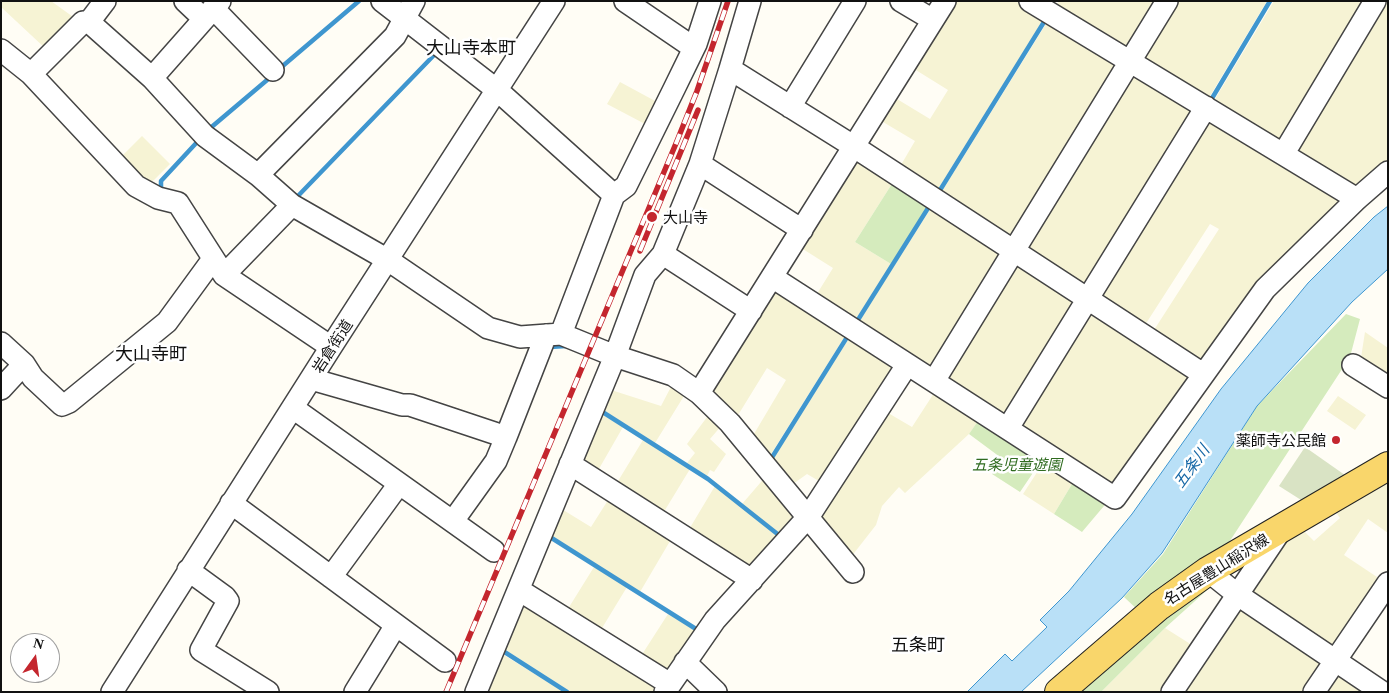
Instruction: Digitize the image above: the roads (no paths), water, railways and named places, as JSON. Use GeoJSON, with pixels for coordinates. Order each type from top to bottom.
{"type":"FeatureCollection","features":[{"type":"Feature","properties":{"kind":"main road","name":"名古屋豊山稲沢線"},"geometry":{"type":"LineString","coordinates":[[1058,692],[1159,606],[1208,571],[1388,466]]}},
{"type":"Feature","properties":{"kind":"street"},"geometry":{"type":"LineString","coordinates":[[89,22],[105,1]]}},
{"type":"Feature","properties":{"kind":"street"},"geometry":{"type":"LineString","coordinates":[[184,1],[212,10],[272,70]]}},
{"type":"Feature","properties":{"kind":"street"},"geometry":{"type":"LineString","coordinates":[[382,1],[409,10],[614,195]]}},
{"type":"Feature","properties":{"kind":"street","name":"岩倉街道"},"geometry":{"type":"LineString","coordinates":[[112,692],[310,379],[554,1]]}},
{"type":"Feature","properties":{"kind":"street"},"geometry":{"type":"LineString","coordinates":[[624,1],[694,48]]}},
{"type":"Feature","properties":{"kind":"street"},"geometry":{"type":"LineString","coordinates":[[453,521],[496,461],[614,195],[626,186],[694,48],[710,1]]}},
{"type":"Feature","properties":{"kind":"street"},"geometry":{"type":"LineString","coordinates":[[476,692],[615,356],[645,275],[663,254],[700,164],[750,1]]}},
{"type":"Feature","properties":{"kind":"street"},"geometry":{"type":"LineString","coordinates":[[790,107],[855,1]]}},
{"type":"Feature","properties":{"kind":"street"},"geometry":{"type":"LineString","coordinates":[[901,1],[933,20]]}},
{"type":"Feature","properties":{"kind":"street"},"geometry":{"type":"LineString","coordinates":[[699,393],[945,1]]}},
{"type":"Feature","properties":{"kind":"street"},"geometry":{"type":"LineString","coordinates":[[1030,1],[1284,153],[1357,199]]}},
{"type":"Feature","properties":{"kind":"street"},"geometry":{"type":"LineString","coordinates":[[934,381],[1167,1]]}},
{"type":"Feature","properties":{"kind":"street"},"geometry":{"type":"LineString","coordinates":[[1284,153],[1375,1]]}},
{"type":"Feature","properties":{"kind":"street"},"geometry":{"type":"LineString","coordinates":[[152,78],[212,10]]}},
{"type":"Feature","properties":{"kind":"street"},"geometry":{"type":"LineString","coordinates":[[258,175],[395,36],[409,10]]}},
{"type":"Feature","properties":{"kind":"street"},"geometry":{"type":"LineString","coordinates":[[31,74],[83,22],[89,22],[152,78],[205,136],[258,175],[292,205],[388,260],[488,328],[520,337],[553,335],[673,375],[699,393],[730,423],[853,572]]}},
{"type":"Feature","properties":{"kind":"street"},"geometry":{"type":"LineString","coordinates":[[1,50],[31,74],[136,186],[158,198],[178,203],[219,267],[331,347]]}},
{"type":"Feature","properties":{"kind":"street"},"geometry":{"type":"LineString","coordinates":[[730,69],[853,146],[1203,374]]}},
{"type":"Feature","properties":{"kind":"street"},"geometry":{"type":"LineString","coordinates":[[1008,428],[1206,107]]}},
{"type":"Feature","properties":{"kind":"street"},"geometry":{"type":"LineString","coordinates":[[700,164],[802,230]]}},
{"type":"Feature","properties":{"kind":"street"},"geometry":{"type":"LineString","coordinates":[[772,277],[1115,498],[1265,289],[1357,199],[1388,172]]}},
{"type":"Feature","properties":{"kind":"street"},"geometry":{"type":"LineString","coordinates":[[1,343],[24,364],[33,378],[62,405],[167,322],[219,267],[292,205]]}},
{"type":"Feature","properties":{"kind":"street"},"geometry":{"type":"LineString","coordinates":[[663,254],[751,311]]}},
{"type":"Feature","properties":{"kind":"street"},"geometry":{"type":"LineString","coordinates":[[1,390],[24,364]]}},
{"type":"Feature","properties":{"kind":"street"},"geometry":{"type":"LineString","coordinates":[[519,590],[667,688],[715,620],[808,516],[907,365]]}},
{"type":"Feature","properties":{"kind":"street"},"geometry":{"type":"LineString","coordinates":[[1353,365],[1388,388]]}},
{"type":"Feature","properties":{"kind":"street"},"geometry":{"type":"LineString","coordinates":[[310,379],[402,405],[410,405],[506,437]]}},
{"type":"Feature","properties":{"kind":"street"},"geometry":{"type":"LineString","coordinates":[[293,408],[494,551]]}},
{"type":"Feature","properties":{"kind":"street"},"geometry":{"type":"LineString","coordinates":[[570,464],[752,580]]}},
{"type":"Feature","properties":{"kind":"street"},"geometry":{"type":"LineString","coordinates":[[331,576],[399,484]]}},
{"type":"Feature","properties":{"kind":"street"},"geometry":{"type":"LineString","coordinates":[[231,503],[446,661]]}},
{"type":"Feature","properties":{"kind":"street"},"geometry":{"type":"LineString","coordinates":[[1172,692],[1283,527]]}},
{"type":"Feature","properties":{"kind":"street"},"geometry":{"type":"LineString","coordinates":[[188,570],[228,601],[201,650],[268,692]]}},
{"type":"Feature","properties":{"kind":"street"},"geometry":{"type":"LineString","coordinates":[[1208,571],[1238,595],[1382,692]]}},
{"type":"Feature","properties":{"kind":"street"},"geometry":{"type":"LineString","coordinates":[[1314,692],[1388,583]]}},
{"type":"Feature","properties":{"kind":"street"},"geometry":{"type":"LineString","coordinates":[[354,692],[396,625]]}},
{"type":"Feature","properties":{"kind":"street"},"geometry":{"type":"LineString","coordinates":[[685,662],[716,692]]}},
{"type":"Feature","properties":{"kind":"water","name":"五条川"},"geometry":{"type":"Polygon","coordinates":[[[1388,206],[1388,269],[1352,302],[1257,406],[1162,553],[1122,598],[1021,692],[967,692],[1005,654],[1012,661],[1047,627],[1040,620],[1069,591],[1132,514],[1221,389],[1308,283],[1374,217],[1388,206]]]}},
{"type":"Feature","properties":{"kind":"waterway"},"geometry":{"type":"LineString","coordinates":[[278,70],[359,1]]}},
{"type":"Feature","properties":{"kind":"waterway"},"geometry":{"type":"LineString","coordinates":[[1211,100],[1270,1]]}},
{"type":"Feature","properties":{"kind":"waterway"},"geometry":{"type":"LineString","coordinates":[[937,195],[1044,22]]}},
{"type":"Feature","properties":{"kind":"waterway"},"geometry":{"type":"LineString","coordinates":[[296,198],[436,53]]}},
{"type":"Feature","properties":{"kind":"waterway"},"geometry":{"type":"LineString","coordinates":[[208,130],[273,75]]}},
{"type":"Feature","properties":{"kind":"waterway"},"geometry":{"type":"LineString","coordinates":[[161,189],[161,181],[199,140]]}},
{"type":"Feature","properties":{"kind":"waterway"},"geometry":{"type":"LineString","coordinates":[[856,323],[930,205]]}},
{"type":"Feature","properties":{"kind":"waterway"},"geometry":{"type":"LineString","coordinates":[[771,459],[849,334]]}},
{"type":"Feature","properties":{"kind":"waterway"},"geometry":{"type":"LineString","coordinates":[[550,347],[566,346]]}},
{"type":"Feature","properties":{"kind":"waterway"},"geometry":{"type":"LineString","coordinates":[[601,411],[708,479],[780,536],[782,534]]}},
{"type":"Feature","properties":{"kind":"waterway"},"geometry":{"type":"LineString","coordinates":[[550,537],[696,629]]}},
{"type":"Feature","properties":{"kind":"waterway"},"geometry":{"type":"LineString","coordinates":[[503,651],[567,692]]}},
{"type":"Feature","properties":{"kind":"railway"},"geometry":{"type":"LineString","coordinates":[[446,692],[677,141],[697,91],[728,1]]}},
{"type":"Feature","properties":{"kind":"railway"},"geometry":{"type":"LineString","coordinates":[[640,251],[698,110]]}},
{"type":"Feature","properties":{"kind":"place","name":"大山寺"},"geometry":{"type":"Point","coordinates":[652,217]}},
{"type":"Feature","properties":{"kind":"place","name":"薬師寺公民館"},"geometry":{"type":"Point","coordinates":[1336,440]}},
{"type":"Feature","properties":{"kind":"district","name":"大山寺本町"},"geometry":{"type":"Point","coordinates":[471,47]}},
{"type":"Feature","properties":{"kind":"district","name":"大山寺町"},"geometry":{"type":"Point","coordinates":[151,353]}},
{"type":"Feature","properties":{"kind":"district","name":"五条町"},"geometry":{"type":"Point","coordinates":[918,644]}},
{"type":"Feature","properties":{"kind":"park label","name":"五条児童遊園"},"geometry":{"type":"Point","coordinates":[1017,464]}}]}
